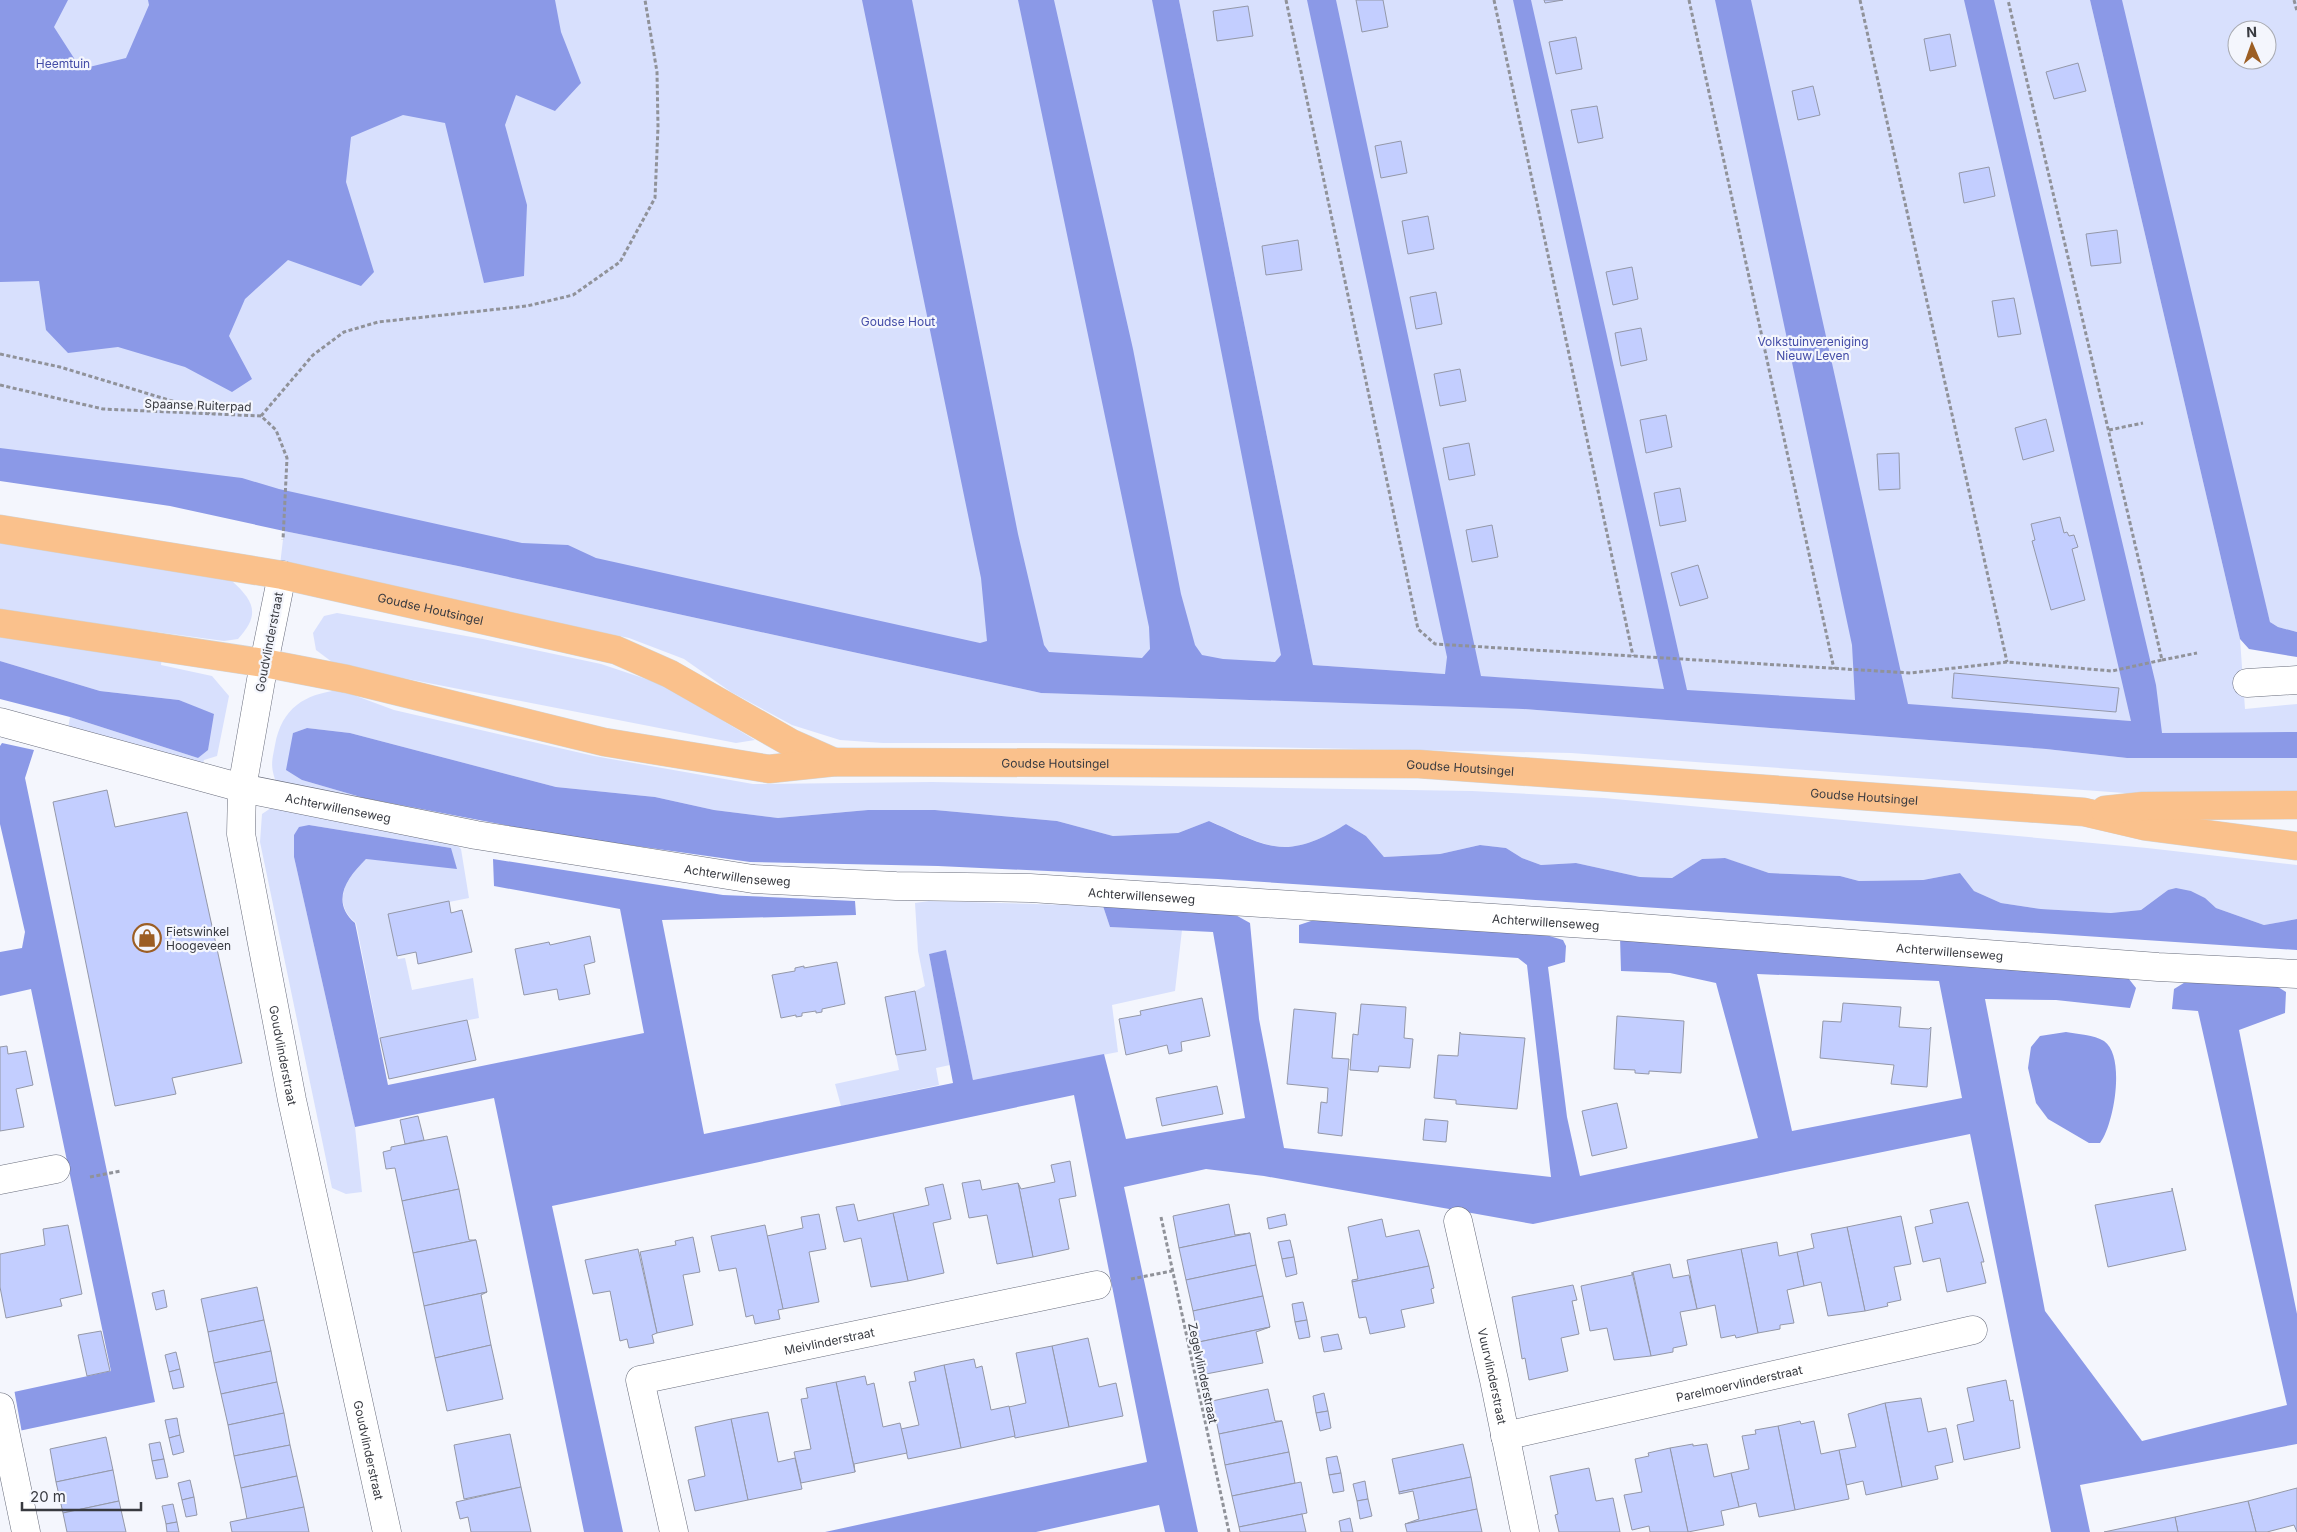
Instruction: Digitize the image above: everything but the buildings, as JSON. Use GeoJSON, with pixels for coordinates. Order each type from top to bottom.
{"type":"FeatureCollection","features":[{"type":"Feature","properties":{"kind":"main road","name":"Goudse Houtsingel"},"geometry":{"type":"LineString","coordinates":[[0,529],[282,575],[616,650],[670,674],[791,743],[835,762]]}},
{"type":"Feature","properties":{"kind":"main road","name":"Goudse Houtsingel"},"geometry":{"type":"LineString","coordinates":[[0,623],[264,663],[347,679],[604,742],[769,769],[835,762],[1419,764],[2084,812],[2144,826],[2297,846]]}},
{"type":"Feature","properties":{"kind":"main road","name":"Goudse Houtsingel"},"geometry":{"type":"LineString","coordinates":[[2084,812],[2143,806],[2297,806]]}},
{"type":"Feature","properties":{"kind":"street","name":"Goudvlinderstraat"},"geometry":{"type":"LineString","coordinates":[[282,575],[242,788],[241,834],[288,1081],[387,1532]]}},
{"type":"Feature","properties":{"kind":"street"},"geometry":{"type":"LineString","coordinates":[[2247,683],[2297,680]]}},
{"type":"Feature","properties":{"kind":"street","name":"Achterwillenseweg"},"geometry":{"type":"LineString","coordinates":[[0,722],[242,788],[476,835],[753,879],[896,886],[1030,888],[1601,925],[2158,966],[2297,974]]}},
{"type":"Feature","properties":{"kind":"street"},"geometry":{"type":"LineString","coordinates":[[0,1180],[56,1169]]}},
{"type":"Feature","properties":{"kind":"street","name":"Vuurvlinderstraat"},"geometry":{"type":"LineString","coordinates":[[1458,1221],[1524,1532]]}},
{"type":"Feature","properties":{"kind":"street","name":"Meivlinderstraat"},"geometry":{"type":"LineString","coordinates":[[674,1532],[640,1380],[1097,1285]]}},
{"type":"Feature","properties":{"kind":"street","name":"Parelmoervlinderstraat"},"geometry":{"type":"LineString","coordinates":[[1505,1436],[1973,1330]]}},
{"type":"Feature","properties":{"kind":"street"},"geometry":{"type":"LineString","coordinates":[[0,1407],[26,1532]]}},
{"type":"Feature","properties":{"kind":"path"},"geometry":{"type":"LineString","coordinates":[[261,416],[312,355],[344,332],[378,322],[526,306],[573,296],[620,262],[655,198],[658,127],[656,72],[645,0]]}},
{"type":"Feature","properties":{"kind":"path"},"geometry":{"type":"LineString","coordinates":[[1286,0],[1418,630],[1435,644],[1911,673],[2006,662],[2112,671],[2197,653]]}},
{"type":"Feature","properties":{"kind":"path"},"geometry":{"type":"LineString","coordinates":[[1494,0],[1633,656]]}},
{"type":"Feature","properties":{"kind":"path"},"geometry":{"type":"LineString","coordinates":[[1689,0],[1834,669]]}},
{"type":"Feature","properties":{"kind":"path"},"geometry":{"type":"LineString","coordinates":[[1860,0],[2006,662]]}},
{"type":"Feature","properties":{"kind":"path"},"geometry":{"type":"LineString","coordinates":[[2008,0],[2162,660]]}},
{"type":"Feature","properties":{"kind":"path"},"geometry":{"type":"LineString","coordinates":[[2294,0],[2297,11]]}},
{"type":"Feature","properties":{"kind":"path"},"geometry":{"type":"LineString","coordinates":[[0,354],[60,367],[220,415]]}},
{"type":"Feature","properties":{"kind":"path","name":"Spaanse Ruiterpad"},"geometry":{"type":"LineString","coordinates":[[0,385],[103,409],[261,416],[276,430],[287,458],[282,575]]}},
{"type":"Feature","properties":{"kind":"path"},"geometry":{"type":"LineString","coordinates":[[2108,430],[2143,423]]}},
{"type":"Feature","properties":{"kind":"path","name":"Zegelvlinderstraat"},"geometry":{"type":"LineString","coordinates":[[1161,1217],[1229,1532]]}},
{"type":"Feature","properties":{"kind":"path"},"geometry":{"type":"LineString","coordinates":[[1097,1285],[1172,1271]]}},
{"type":"Feature","properties":{"kind":"green space","name":"Goudse Hout"},"geometry":{"type":"Polygon","coordinates":[[[0,0],[1166,0],[1304,684],[834,637],[0,460],[0,0]]]}},
{"type":"Feature","properties":{"kind":"green space","name":"Volkstuinvereniging Nieuw Leven"},"geometry":{"type":"Polygon","coordinates":[[[1179,0],[2090,0],[2240,639],[2245,709],[2297,704],[2297,732],[2162,733],[2131,721],[1313,665],[1179,0]]]}},
{"type":"Feature","properties":{"kind":"green space"},"geometry":{"type":"Polygon","coordinates":[[[2105,0],[2297,0],[2297,632],[2278,627],[2270,622],[2105,0]]]}},
{"type":"Feature","properties":{"kind":"green space"},"geometry":{"type":"Polygon","coordinates":[[[284,531],[458,566],[1041,693],[1523,709],[2046,749],[2127,758],[2297,758],[2297,800],[2193,798],[1571,753],[1048,743],[883,743],[840,740],[792,725],[731,692],[684,659],[629,638],[280,565],[284,531]]]}},
{"type":"Feature","properties":{"kind":"green space"},"geometry":{"type":"Polygon","coordinates":[[[0,543],[231,580],[249,601],[252,608],[250,622],[238,639],[224,641],[0,611],[0,543]]]}},
{"type":"Feature","properties":{"kind":"green space"},"geometry":{"type":"Polygon","coordinates":[[[337,613],[483,639],[601,664],[664,685],[755,740],[736,743],[336,665],[316,650],[313,633],[324,616],[337,613]]]}},
{"type":"Feature","properties":{"kind":"green space"},"geometry":{"type":"Polygon","coordinates":[[[0,633],[162,655],[161,665],[212,676],[229,696],[217,756],[204,760],[200,772],[68,729],[70,717],[198,758],[214,715],[179,700],[100,691],[0,661],[0,633]]]}},
{"type":"Feature","properties":{"kind":"green space"},"geometry":{"type":"Polygon","coordinates":[[[340,690],[394,710],[594,756],[753,784],[932,782],[1472,791],[1604,798],[2147,848],[2297,865],[2297,919],[2264,925],[2216,908],[2204,898],[2191,891],[2168,890],[2141,910],[2111,913],[2041,909],[2001,903],[1974,891],[1960,873],[1923,880],[1859,881],[1840,876],[1769,873],[1724,858],[1702,859],[1672,878],[1640,877],[1576,863],[1541,865],[1522,858],[1506,848],[1480,845],[1440,854],[1384,857],[1366,836],[1346,824],[1312,842],[1283,847],[1258,842],[1209,821],[1178,833],[1113,836],[1057,821],[935,810],[868,810],[778,818],[714,810],[655,797],[556,787],[350,733],[307,728],[293,733],[302,780],[364,798],[361,801],[276,782],[272,760],[278,732],[289,712],[305,699],[340,690]]]}},
{"type":"Feature","properties":{"kind":"green space"},"geometry":{"type":"Polygon","coordinates":[[[271,808],[451,840],[461,849],[469,898],[389,914],[398,959],[405,958],[412,990],[473,978],[479,1018],[379,1038],[356,923],[348,915],[344,906],[344,890],[353,874],[366,859],[389,860],[451,848],[309,825],[294,835],[294,857],[355,1127],[362,1192],[346,1194],[332,1188],[260,842],[262,814],[271,808]]]}},
{"type":"Feature","properties":{"kind":"green space"},"geometry":{"type":"Polygon","coordinates":[[[929,901],[1103,906],[1110,927],[1182,930],[1175,991],[1112,1005],[1118,1052],[973,1080],[946,951],[929,954],[950,1065],[936,1068],[939,1085],[841,1106],[835,1084],[899,1070],[896,1055],[915,991],[925,986],[918,951],[915,903],[929,901]]]}},
{"type":"Feature","properties":{"kind":"water"},"geometry":{"type":"Polygon","coordinates":[[[0,0],[68,0],[54,27],[81,69],[126,58],[149,5],[148,0],[555,0],[561,32],[581,83],[555,111],[516,95],[505,125],[527,205],[524,276],[484,283],[445,123],[403,115],[351,137],[346,182],[374,272],[361,286],[288,260],[245,299],[229,336],[252,379],[232,392],[185,367],[118,347],[68,353],[46,330],[39,281],[0,282],[0,0]]]}},
{"type":"Feature","properties":{"kind":"water"},"geometry":{"type":"Polygon","coordinates":[[[862,0],[912,0],[1018,534],[1044,645],[1049,652],[1142,658],[1150,649],[1149,627],[1018,0],[1054,0],[1133,349],[1181,594],[1195,645],[1202,655],[1223,659],[1275,662],[1281,655],[1152,0],[1179,0],[1313,665],[1445,674],[1447,657],[1307,0],[1336,0],[1481,676],[1664,689],[1513,0],[1531,0],[1687,690],[1855,700],[1852,645],[1715,0],[1751,0],[1908,704],[2131,721],[1964,0],[1994,0],[2156,685],[2162,733],[2297,732],[2297,758],[2127,758],[2046,749],[1523,709],[1041,693],[458,566],[170,506],[0,481],[0,448],[242,478],[279,489],[522,543],[568,545],[596,558],[980,643],[987,641],[981,578],[862,0]]]}},
{"type":"Feature","properties":{"kind":"water"},"geometry":{"type":"Polygon","coordinates":[[[2090,0],[2122,0],[2270,622],[2278,627],[2297,632],[2297,657],[2249,649],[2240,639],[2090,0]]]}},
{"type":"Feature","properties":{"kind":"water"},"geometry":{"type":"Polygon","coordinates":[[[0,661],[100,691],[179,700],[214,714],[208,750],[198,758],[70,717],[0,699],[0,661]]]}},
{"type":"Feature","properties":{"kind":"water"},"geometry":{"type":"Polygon","coordinates":[[[307,728],[350,733],[556,787],[655,797],[714,810],[778,818],[868,810],[935,810],[1057,821],[1113,836],[1178,833],[1209,821],[1258,842],[1283,847],[1312,842],[1346,824],[1366,836],[1384,857],[1440,854],[1480,845],[1506,848],[1522,858],[1541,865],[1576,863],[1640,877],[1672,878],[1702,859],[1725,858],[1769,873],[1840,876],[1859,881],[1923,880],[1960,873],[1974,891],[2001,903],[2041,909],[2111,913],[2141,910],[2168,890],[2176,888],[2191,891],[2205,898],[2216,908],[2264,925],[2297,919],[2297,950],[1218,879],[938,866],[750,862],[551,834],[364,798],[302,780],[286,770],[293,733],[307,728]]]}},
{"type":"Feature","properties":{"kind":"water"},"geometry":{"type":"Polygon","coordinates":[[[2,743],[34,750],[25,778],[155,1402],[0,1435],[0,1395],[111,1371],[31,989],[0,996],[0,952],[22,948],[25,932],[0,824],[0,746],[2,743]]]}},
{"type":"Feature","properties":{"kind":"water"},"geometry":{"type":"Polygon","coordinates":[[[309,825],[451,848],[457,869],[366,859],[353,874],[344,890],[342,898],[348,915],[355,923],[388,1085],[644,1033],[620,909],[494,886],[493,859],[723,895],[855,901],[856,915],[662,920],[704,1134],[953,1083],[929,954],[946,950],[973,1080],[1104,1054],[1126,1139],[1245,1118],[1213,932],[1110,927],[1103,906],[1232,913],[1250,923],[1259,1019],[1284,1148],[1551,1177],[1527,965],[1518,958],[1299,943],[1299,925],[1317,919],[1546,935],[1563,940],[1566,946],[1565,962],[1548,967],[1567,1117],[1580,1176],[1758,1138],[1716,983],[1670,973],[1621,971],[1620,937],[2125,974],[2136,988],[2130,1008],[2056,1000],[1985,999],[2045,1311],[2142,1441],[2287,1405],[2198,1011],[2172,1009],[2174,989],[2187,981],[2270,982],[2286,992],[2285,1013],[2239,1030],[2297,1314],[2297,1444],[2080,1485],[2090,1532],[2051,1532],[1970,1134],[1533,1224],[1264,1176],[1206,1169],[1124,1187],[1198,1532],[1165,1532],[1159,1505],[1036,1532],[825,1532],[1147,1462],[1074,1095],[552,1206],[623,1532],[584,1532],[494,1098],[355,1127],[294,857],[294,835],[299,827],[309,825]],[[1757,974],[1792,1131],[1962,1098],[1939,981],[1757,974]]]}},
{"type":"Feature","properties":{"kind":"water"},"geometry":{"type":"Polygon","coordinates":[[[2066,1032],[2091,1036],[2104,1041],[2111,1049],[2115,1061],[2116,1091],[2110,1122],[2100,1143],[2089,1143],[2048,1119],[2036,1103],[2028,1068],[2031,1047],[2040,1036],[2066,1032]]]}},
{"type":"Feature","properties":{"kind":"pier"},"geometry":{"type":"Polygon","coordinates":[[[14,1389],[22,1433],[0,1437],[0,1392],[14,1389]]]}},
{"type":"Feature","properties":{"kind":"place","name":"Fietswinkel Hoogeveen"},"geometry":{"type":"Point","coordinates":[147,938]}},
{"type":"Feature","properties":{"kind":"park label","name":"Heemtuin"},"geometry":{"type":"Point","coordinates":[63,63]}}]}
